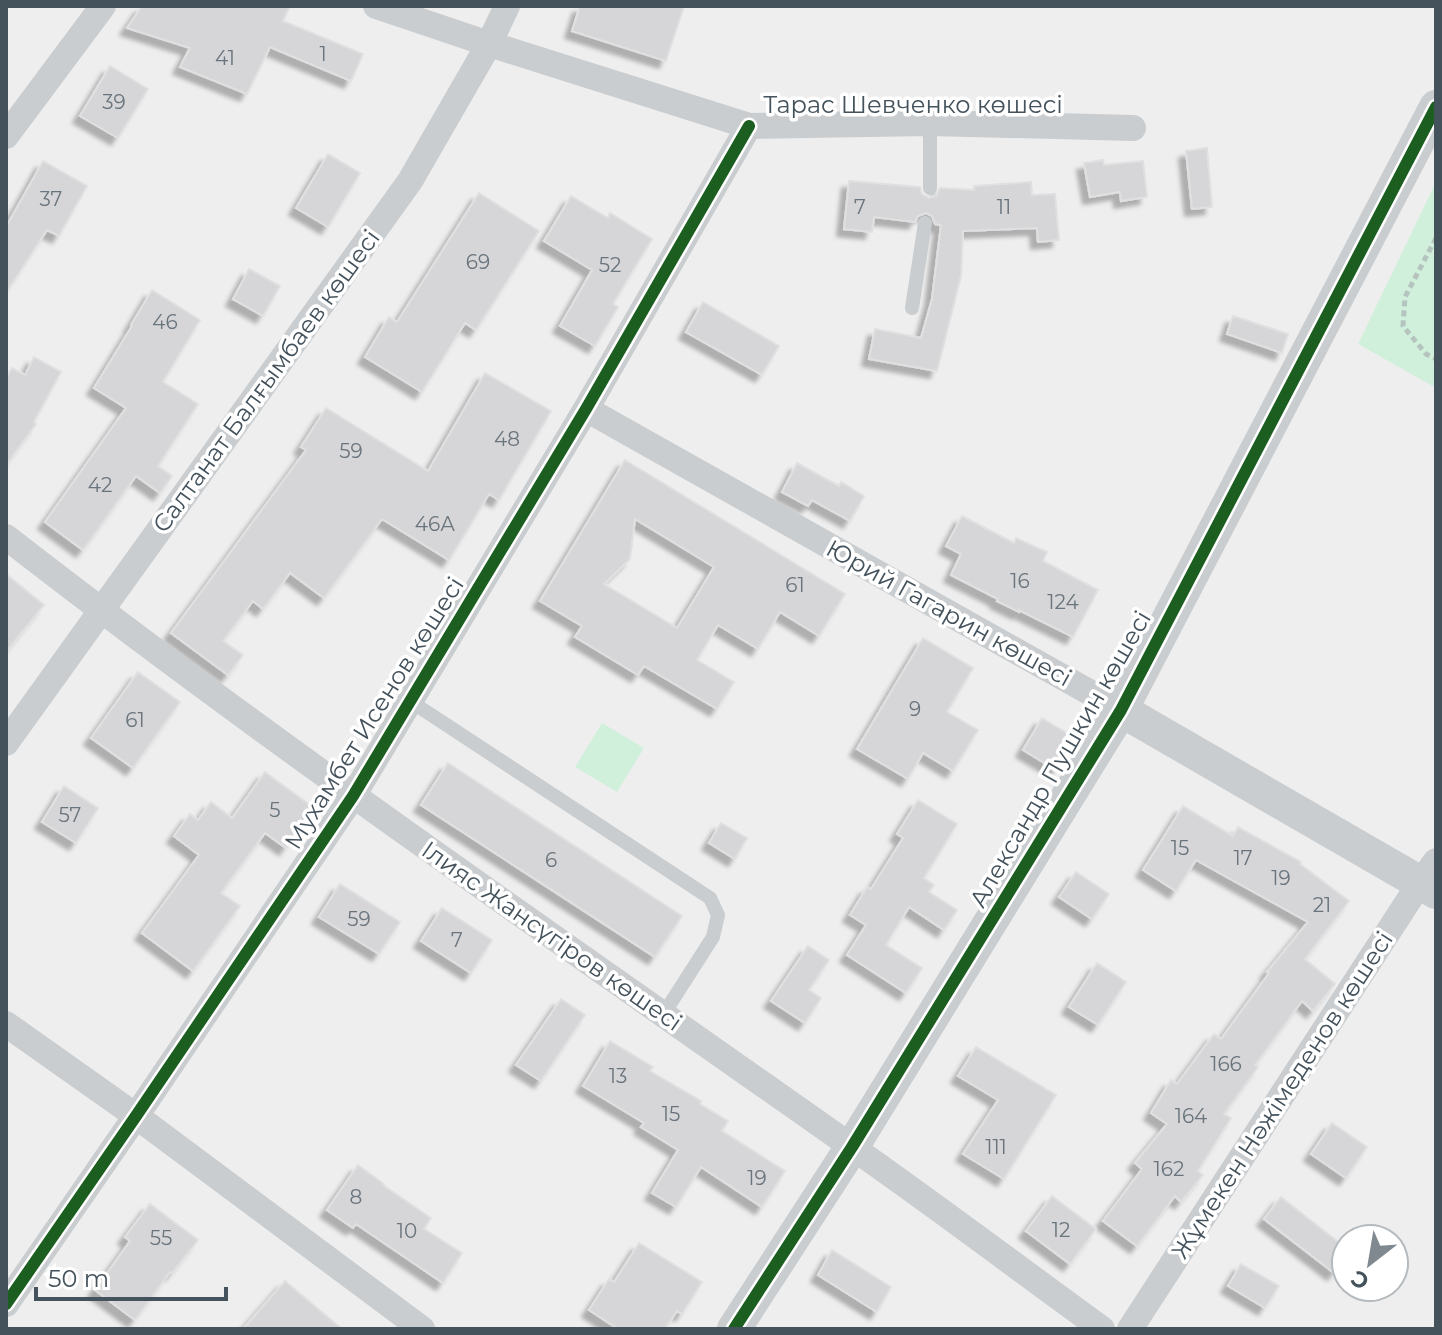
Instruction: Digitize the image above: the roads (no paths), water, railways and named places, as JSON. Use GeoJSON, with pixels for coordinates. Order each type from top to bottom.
{"type":"FeatureCollection","features":[{"type":"Feature","properties":{"kind":"street"},"geometry":{"type":"LineString","coordinates":[[6,136],[103,6]]}},
{"type":"Feature","properties":{"kind":"street","name":"Тарас Шевченко көшесі"},"geometry":{"type":"LineString","coordinates":[[376,6],[749,126],[930,123],[1133,128]]}},
{"type":"Feature","properties":{"kind":"street","name":"Салтанат Балғымбаев көшесі"},"geometry":{"type":"LineString","coordinates":[[6,743],[410,181],[489,44],[507,6]]}},
{"type":"Feature","properties":{"kind":"street","name":"Александр Пушкин көшесі"},"geometry":{"type":"LineString","coordinates":[[734,1329],[852,1147],[1121,710],[1436,107]]}},
{"type":"Feature","properties":{"kind":"street","name":"Мухамбет Исенов көшесі"},"geometry":{"type":"LineString","coordinates":[[6,1304],[353,796],[586,409],[749,126]]}},
{"type":"Feature","properties":{"kind":"street","name":"Юрий Гагарин көшесі"},"geometry":{"type":"LineString","coordinates":[[586,409],[1121,710],[1431,879]]}},
{"type":"Feature","properties":{"kind":"street","name":"Ілияс Жансүгіров көшесі"},"geometry":{"type":"LineString","coordinates":[[6,537],[101,611],[353,796],[852,1147],[1102,1329]]}},
{"type":"Feature","properties":{"kind":"street","name":"Жұмекен Нәжімеденов көшесі"},"geometry":{"type":"LineString","coordinates":[[1130,1329],[1431,879]]}},
{"type":"Feature","properties":{"kind":"street"},"geometry":{"type":"LineString","coordinates":[[6,1024],[136,1116],[414,1327]]}},
{"type":"Feature","properties":{"kind":"lane"},"geometry":{"type":"LineString","coordinates":[[930,123],[930,188]]}},
{"type":"Feature","properties":{"kind":"lane"},"geometry":{"type":"LineString","coordinates":[[912,308],[925,223]]}},
{"type":"Feature","properties":{"kind":"lane"},"geometry":{"type":"LineString","coordinates":[[410,701],[710,898],[718,915],[713,937],[663,1015]]}}]}
